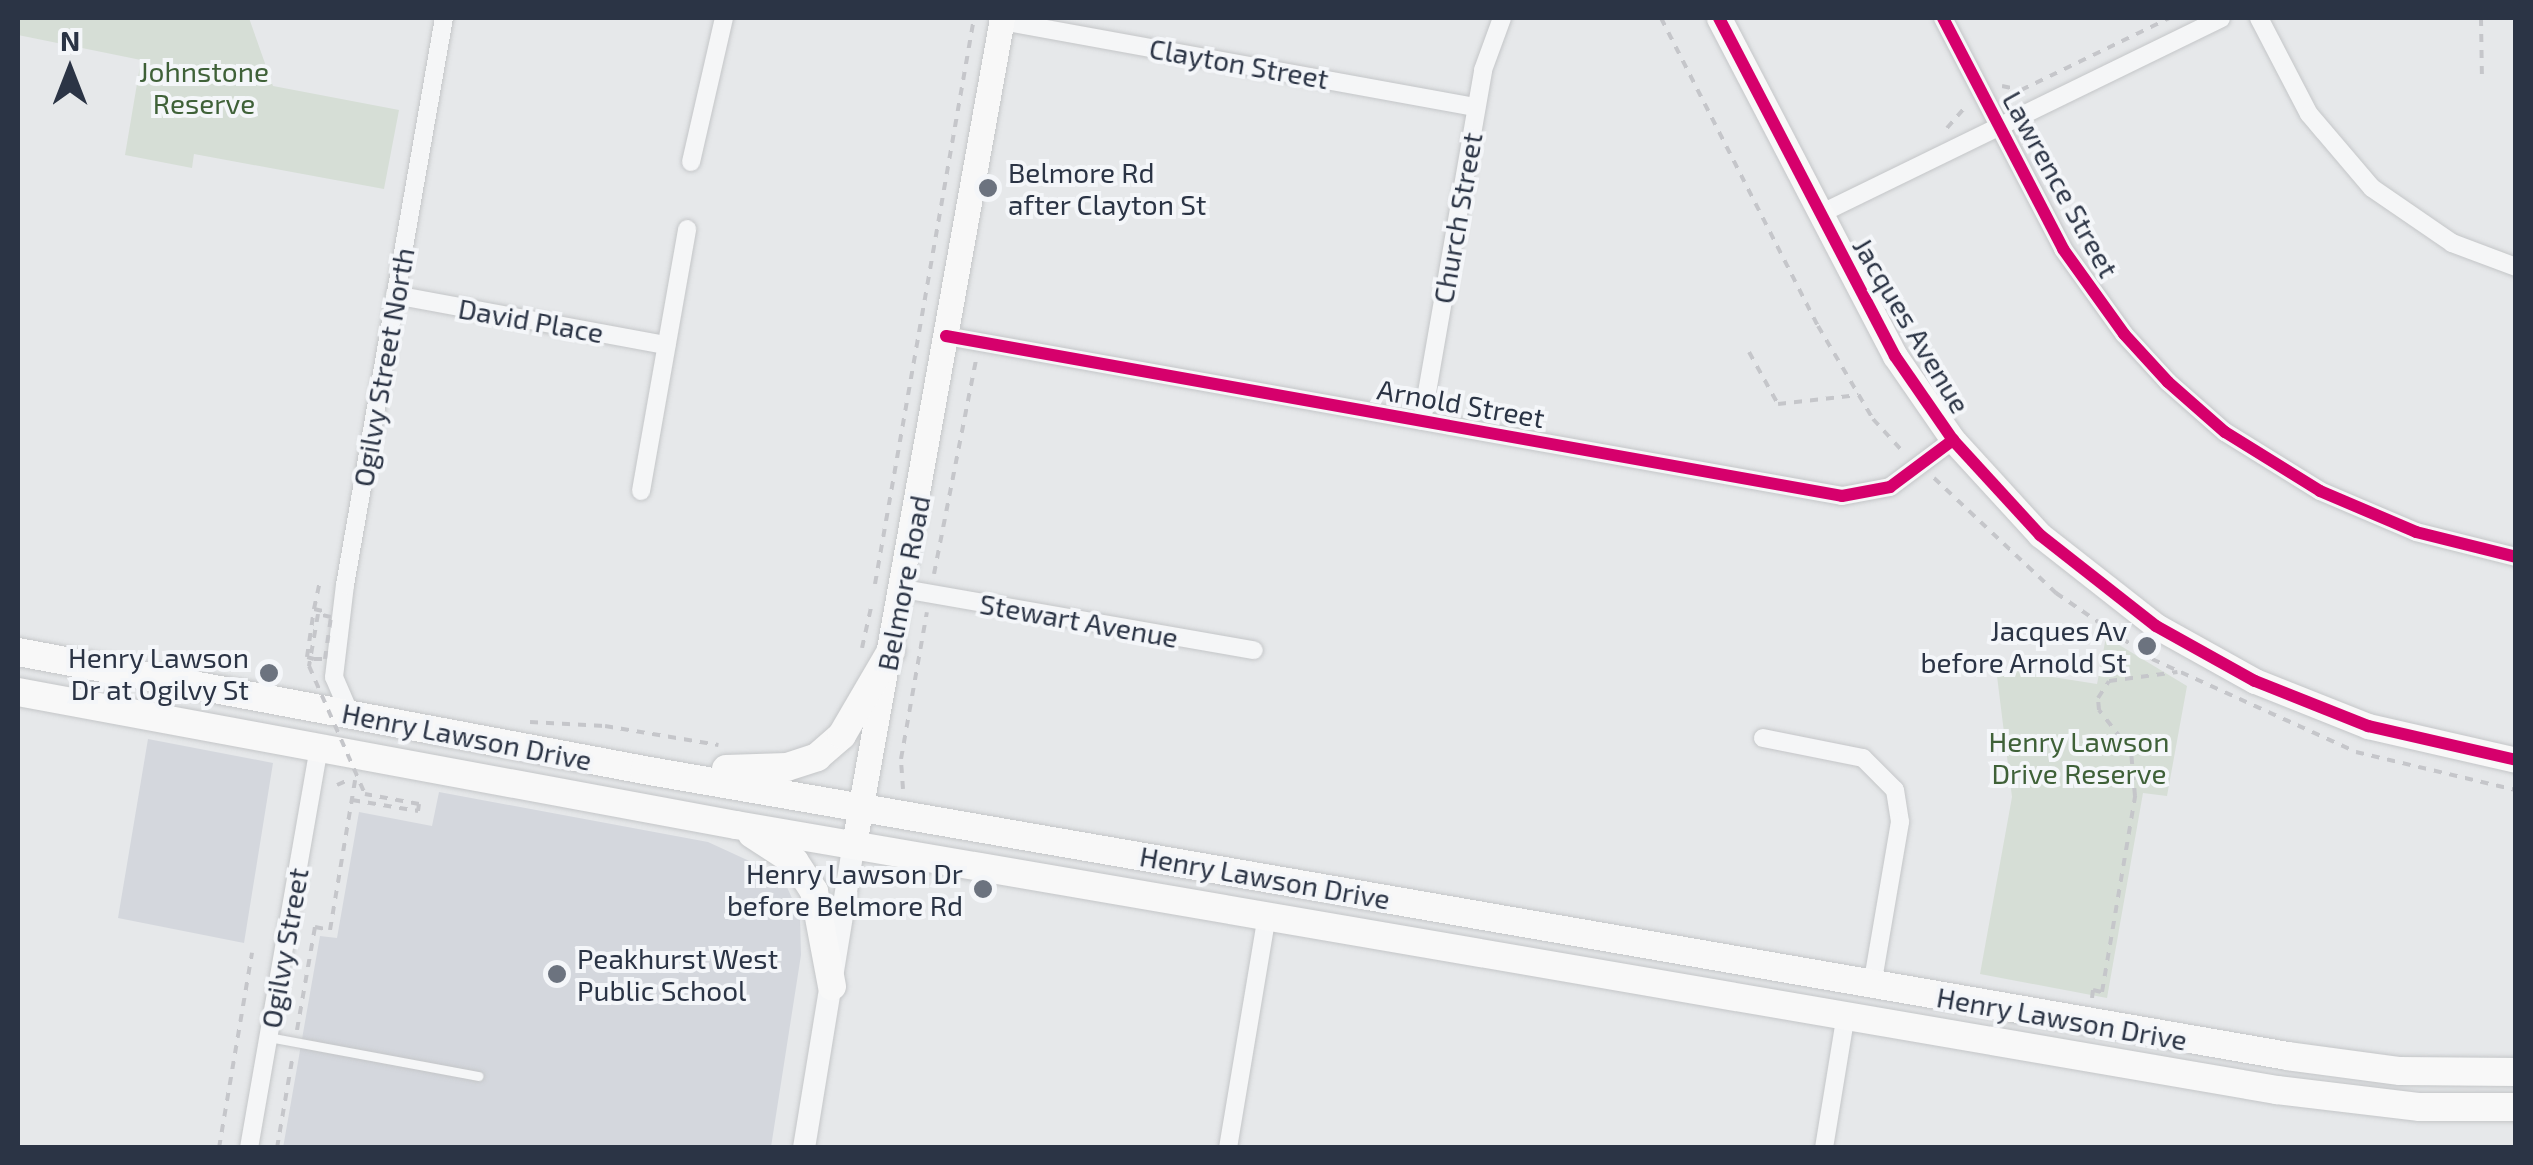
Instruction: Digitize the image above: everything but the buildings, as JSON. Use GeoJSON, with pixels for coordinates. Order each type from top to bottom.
{"type":"FeatureCollection","features":[{"type":"Feature","properties":{"kind":"main road","name":"Jacques Avenue"},"geometry":{"type":"LineString","coordinates":[[1719,18],[1886,341],[1953,440],[2070,562],[2206,656],[2357,722],[2516,760]]}},
{"type":"Feature","properties":{"kind":"main road","name":"Belmore Road"},"geometry":{"type":"LineString","coordinates":[[854,844],[858,804],[903,590],[1002,19]]}},
{"type":"Feature","properties":{"kind":"main road"},"geometry":{"type":"LineString","coordinates":[[644,770],[787,768],[817,757],[842,735],[891,651]]}},
{"type":"Feature","properties":{"kind":"main road","name":"Henry Lawson Drive"},"geometry":{"type":"LineString","coordinates":[[18,652],[644,770],[858,804],[2344,1066],[2516,1072]]}},
{"type":"Feature","properties":{"kind":"main road","name":"Henry Lawson Drive"},"geometry":{"type":"LineString","coordinates":[[18,692],[736,825],[2328,1098],[2516,1107]]}},
{"type":"Feature","properties":{"kind":"main road"},"geometry":{"type":"LineString","coordinates":[[736,825],[804,872],[821,914],[832,986]]}},
{"type":"Feature","properties":{"kind":"street","name":"Ogilvy Street North"},"geometry":{"type":"LineString","coordinates":[[350,714],[334,677],[444,18]]}},
{"type":"Feature","properties":{"kind":"street"},"geometry":{"type":"LineString","coordinates":[[692,162],[724,18]]}},
{"type":"Feature","properties":{"kind":"street","name":"Church Street"},"geometry":{"type":"LineString","coordinates":[[1422,421],[1476,107],[1488,47],[1502,18]]}},
{"type":"Feature","properties":{"kind":"street","name":"Lawrence Street"},"geometry":{"type":"LineString","coordinates":[[1943,18],[1997,125],[2082,277],[2124,334],[2194,406],[2288,474],[2354,508],[2416,532],[2516,557]]}},
{"type":"Feature","properties":{"kind":"street"},"geometry":{"type":"LineString","coordinates":[[1820,214],[2221,18]]}},
{"type":"Feature","properties":{"kind":"street"},"geometry":{"type":"LineString","coordinates":[[2258,18],[2310,114],[2363,179],[2430,230],[2516,268]]}},
{"type":"Feature","properties":{"kind":"street","name":"Clayton Street"},"geometry":{"type":"LineString","coordinates":[[1002,19],[1476,107]]}},
{"type":"Feature","properties":{"kind":"street"},"geometry":{"type":"LineString","coordinates":[[641,492],[687,229]]}},
{"type":"Feature","properties":{"kind":"street","name":"David Place"},"geometry":{"type":"LineString","coordinates":[[395,295],[666,345]]}},
{"type":"Feature","properties":{"kind":"street","name":"Arnold Street"},"geometry":{"type":"LineString","coordinates":[[946,336],[1842,496],[1890,487],[1953,440]]}},
{"type":"Feature","properties":{"kind":"street","name":"Stewart Avenue"},"geometry":{"type":"LineString","coordinates":[[903,590],[1254,650]]}},
{"type":"Feature","properties":{"kind":"street"},"geometry":{"type":"LineString","coordinates":[[1763,738],[1863,758],[1895,790],[1898,839],[1872,984]]}},
{"type":"Feature","properties":{"kind":"street","name":"Ogilvy Street"},"geometry":{"type":"LineString","coordinates":[[249,1148],[319,748]]}},
{"type":"Feature","properties":{"kind":"street","name":"Belmore Road"},"geometry":{"type":"LineString","coordinates":[[804,1148],[854,844]]}},
{"type":"Feature","properties":{"kind":"street"},"geometry":{"type":"LineString","coordinates":[[1228,1148],[1267,914]]}},
{"type":"Feature","properties":{"kind":"street"},"geometry":{"type":"LineString","coordinates":[[1824,1148],[1846,1014]]}},
{"type":"Feature","properties":{"kind":"lane"},"geometry":{"type":"LineString","coordinates":[[268,1038],[478,1076]]}},
{"type":"Feature","properties":{"kind":"path"},"geometry":{"type":"LineString","coordinates":[[860,658],[974,18]]}},
{"type":"Feature","properties":{"kind":"path"},"geometry":{"type":"LineString","coordinates":[[2481,18],[2482,81]]}},
{"type":"Feature","properties":{"kind":"path"},"geometry":{"type":"LineString","coordinates":[[1749,352],[1778,404],[1858,394]]}},
{"type":"Feature","properties":{"kind":"path"},"geometry":{"type":"LineString","coordinates":[[314,609],[319,584]]}},
{"type":"Feature","properties":{"kind":"path"},"geometry":{"type":"LineString","coordinates":[[314,658],[325,658],[331,616],[318,614],[309,666],[366,794],[420,804],[418,811],[352,800]]}},
{"type":"Feature","properties":{"kind":"path"},"geometry":{"type":"LineString","coordinates":[[2092,998],[2093,990],[2102,992],[2135,796],[2132,751],[2099,710],[2098,698],[2110,681],[2178,672]]}},
{"type":"Feature","properties":{"kind":"path"},"geometry":{"type":"LineString","coordinates":[[519,720],[605,726],[734,748]]}},
{"type":"Feature","properties":{"kind":"path"},"geometry":{"type":"LineString","coordinates":[[276,1148],[315,928],[330,930],[356,775],[337,786]]}},
{"type":"Feature","properties":{"kind":"path"},"geometry":{"type":"LineString","coordinates":[[219,1148],[252,952]]}},
{"type":"Feature","properties":{"kind":"shaded area"},"geometry":{"type":"Polygon","coordinates":[[[148,739],[273,763],[244,943],[118,918],[148,739]]]}},
{"type":"Feature","properties":{"kind":"shaded area","name":"Peakhurst West Public School"},"geometry":{"type":"Polygon","coordinates":[[[439,792],[708,842],[782,876],[800,916],[801,955],[771,1147],[283,1148],[320,936],[337,938],[359,812],[432,826],[439,792]]]}},
{"type":"Feature","properties":{"kind":"green space","name":"Johnstone Reserve"},"geometry":{"type":"Polygon","coordinates":[[[18,18],[249,18],[273,86],[399,110],[384,189],[194,154],[192,168],[125,155],[141,60],[18,35],[18,18]]]}},
{"type":"Feature","properties":{"kind":"green space","name":"Henry Lawson Drive Reserve"},"geometry":{"type":"Polygon","coordinates":[[[2106,637],[2187,686],[2167,796],[2143,793],[2107,998],[1980,974],[2012,797],[1996,668],[2097,684],[2106,637]]]}},
{"type":"Feature","properties":{"kind":"cycle path"},"geometry":{"type":"LineString","coordinates":[[1719,18],[1895,356],[1953,440],[2040,535],[2156,626],[2255,681],[2368,726],[2516,760]]}},
{"type":"Feature","properties":{"kind":"cycle path"},"geometry":{"type":"LineString","coordinates":[[1943,18],[2063,249],[2124,334],[2168,382],[2225,432],[2320,491],[2416,532],[2516,557]]}},
{"type":"Feature","properties":{"kind":"cycle path"},"geometry":{"type":"LineString","coordinates":[[946,336],[1842,496],[1890,487],[1953,440]]}},
{"type":"Feature","properties":{"kind":"place","name":"Belmore Rd after Clayton St"},"geometry":{"type":"Point","coordinates":[988,188]}},
{"type":"Feature","properties":{"kind":"place","name":"Jacques Av before Arnold St"},"geometry":{"type":"Point","coordinates":[2147,646]}},
{"type":"Feature","properties":{"kind":"place","name":"Henry Lawson Dr at Ogilvy St"},"geometry":{"type":"Point","coordinates":[269,673]}},
{"type":"Feature","properties":{"kind":"place","name":"Henry Lawson Dr before Belmore Rd"},"geometry":{"type":"Point","coordinates":[983,889]}},
{"type":"Feature","properties":{"kind":"place","name":"Peakhurst West Public School"},"geometry":{"type":"Point","coordinates":[557,974]}}]}
